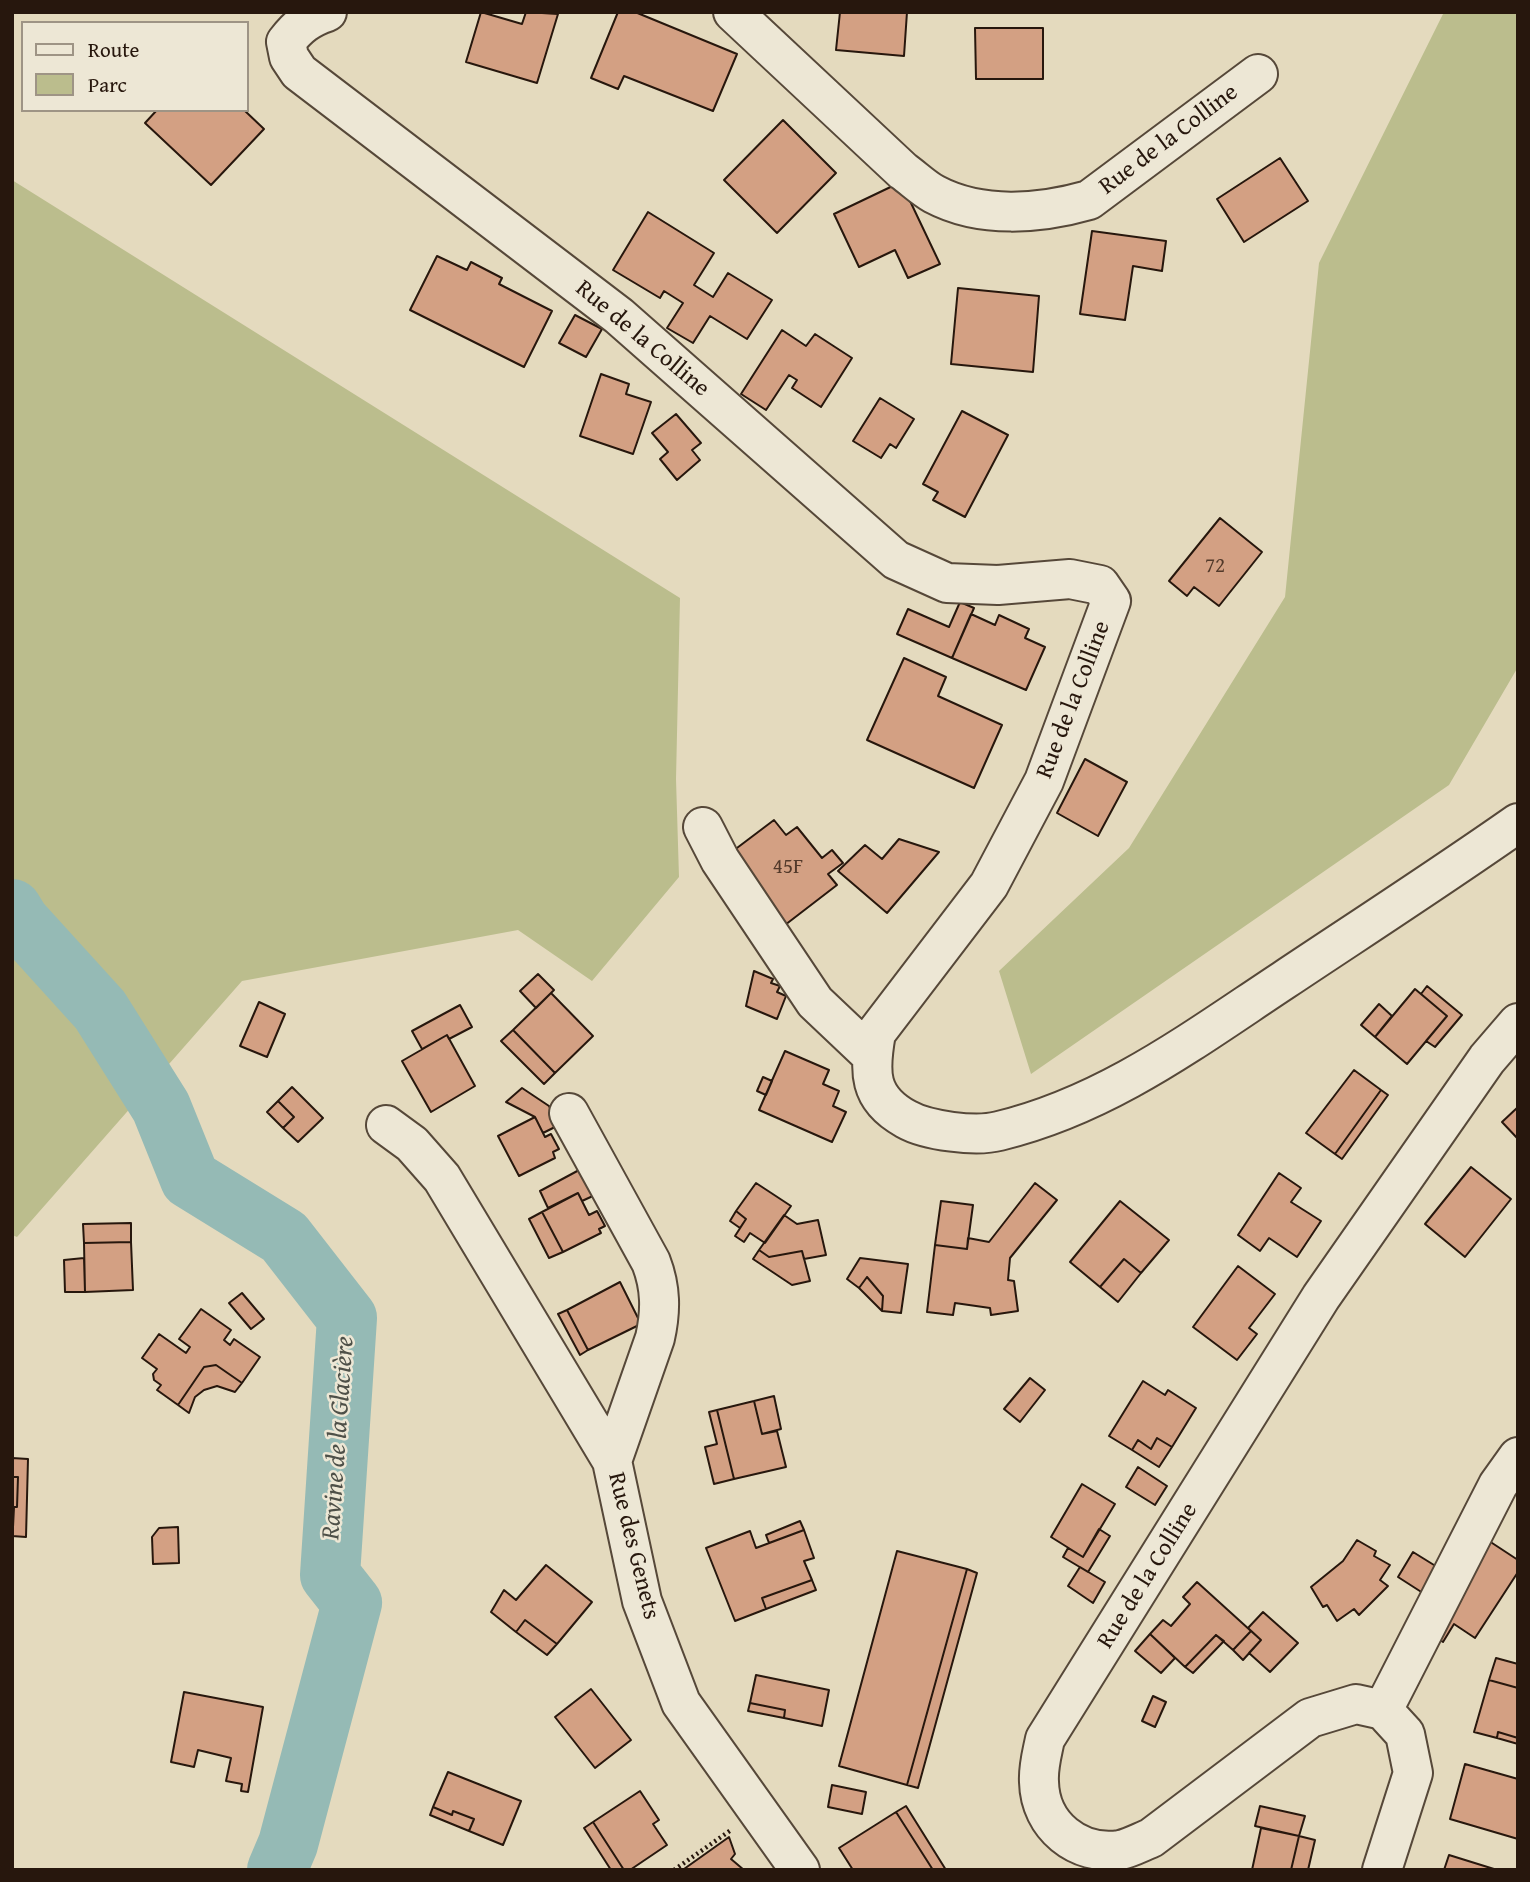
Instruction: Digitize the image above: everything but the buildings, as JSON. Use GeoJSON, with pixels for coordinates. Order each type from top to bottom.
{"type":"FeatureCollection","features":[{"type":"Feature","properties":{"kind":"street","name":"Rue de la Colline"},"geometry":{"type":"LineString","coordinates":[[327,12],[313,17],[297,28],[286,42],[289,57],[299,72],[619,316],[896,560],[947,583],[998,585],[1070,579],[1100,585],[1111,601],[1044,781],[989,885],[877,1033],[872,1056],[874,1087],[888,1109],[915,1124],[943,1132],[996,1132],[1059,1113],[1146,1072],[1518,823]]}},
{"type":"Feature","properties":{"kind":"street","name":"Rue de la Colline"},"geometry":{"type":"LineString","coordinates":[[733,12],[903,171],[944,198],[998,211],[1032,212],[1089,200],[1258,74]]}},
{"type":"Feature","properties":{"kind":"street"},"geometry":{"type":"LineString","coordinates":[[703,827],[720,860],[815,1002],[872,1056]]}},
{"type":"Feature","properties":{"kind":"street","name":"Rue de la Colline"},"geometry":{"type":"LineString","coordinates":[[1383,1710],[1356,1704],[1310,1718],[1151,1838],[1122,1850],[1098,1850],[1074,1858],[1044,1810],[1039,1785],[1039,1765],[1045,1739],[1321,1297],[1487,1059],[1518,1023]]}},
{"type":"Feature","properties":{"kind":"street"},"geometry":{"type":"LineString","coordinates":[[569,1113],[651,1262],[658,1280],[660,1318],[655,1338],[612,1461]]}},
{"type":"Feature","properties":{"kind":"street","name":"Rue des Genets"},"geometry":{"type":"LineString","coordinates":[[386,1125],[412,1144],[442,1178],[612,1461],[642,1601],[681,1703],[800,1870]]}},
{"type":"Feature","properties":{"kind":"street"},"geometry":{"type":"LineString","coordinates":[[1382,1870],[1413,1773],[1405,1734],[1383,1710],[1508,1471]]}},
{"type":"Feature","properties":{"kind":"path"},"geometry":{"type":"LineString","coordinates":[[674,1870],[759,1811]]}},
{"type":"Feature","properties":{"kind":"green space"},"geometry":{"type":"Polygon","coordinates":[[[1444,12],[1518,12],[1518,667],[1449,785],[1031,1074],[999,971],[1129,848],[1285,597],[1319,263],[1444,12]]]}},
{"type":"Feature","properties":{"kind":"green space"},"geometry":{"type":"Polygon","coordinates":[[[12,180],[680,598],[676,779],[679,877],[592,981],[518,930],[242,981],[17,1237],[12,1235],[12,180]]]}},
{"type":"Feature","properties":{"kind":"waterway","name":"Ravine de la Glacière"},"geometry":{"type":"LineString","coordinates":[[12,909],[20,922],[100,1010],[161,1107],[190,1179],[284,1237],[347,1318],[330,1575],[352,1603],[288,1844],[277,1870]]}}]}
